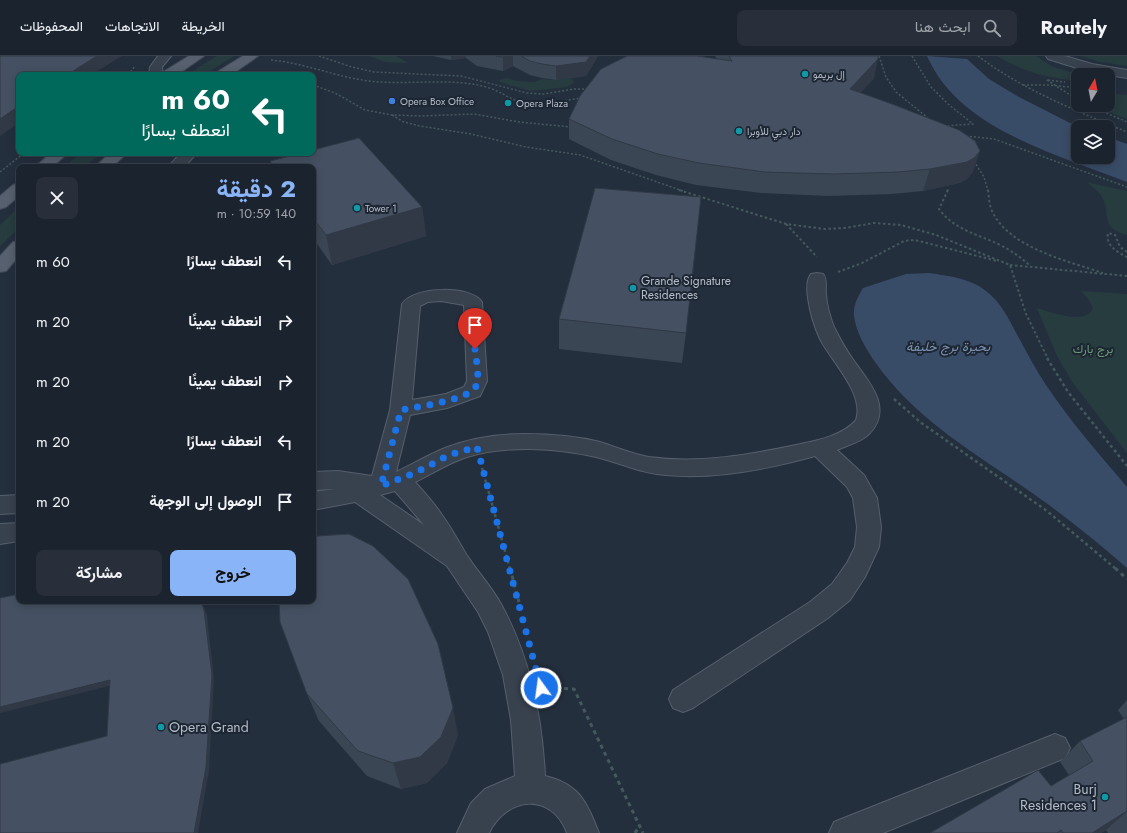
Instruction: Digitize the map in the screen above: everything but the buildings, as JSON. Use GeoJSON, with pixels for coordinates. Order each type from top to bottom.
{"type":"FeatureCollection","features":[{"type":"Feature","properties":{"kind":"main road"},"geometry":{"type":"LineString","coordinates":[[173,72],[198,56]]}},
{"type":"Feature","properties":{"kind":"main road"},"geometry":{"type":"LineString","coordinates":[[227,72],[250,57]]}},
{"type":"Feature","properties":{"kind":"main road"},"geometry":{"type":"LineString","coordinates":[[47,164],[56,156]]}},
{"type":"Feature","properties":{"kind":"main road"},"geometry":{"type":"LineString","coordinates":[[106,164],[116,156]]}},
{"type":"Feature","properties":{"kind":"main road"},"geometry":{"type":"LineString","coordinates":[[0,204],[16,191]]}},
{"type":"Feature","properties":{"kind":"main road"},"geometry":{"type":"LineString","coordinates":[[0,267],[16,249]]}},
{"type":"Feature","properties":{"kind":"street"},"geometry":{"type":"LineString","coordinates":[[156,72],[156,67],[164,56]]}},
{"type":"Feature","properties":{"kind":"street"},"geometry":{"type":"LineString","coordinates":[[1052,56],[1090,68],[1127,74]]}},
{"type":"Feature","properties":{"kind":"street"},"geometry":{"type":"LineString","coordinates":[[179,164],[186,156]]}},
{"type":"Feature","properties":{"kind":"street"},"geometry":{"type":"LineString","coordinates":[[316,500],[380,486],[449,455],[477,447],[506,443],[536,442],[565,444],[590,448],[639,463],[683,468],[727,466],[820,447],[853,435],[862,428],[867,420],[870,411],[869,402],[829,339],[818,312],[816,298],[824,276]]}},
{"type":"Feature","properties":{"kind":"street"},"geometry":{"type":"LineString","coordinates":[[380,486],[401,410],[411,304],[415,300],[424,297],[454,296],[473,302],[477,381],[473,391],[464,396],[449,400],[401,410]]}},
{"type":"Feature","properties":{"kind":"street"},"geometry":{"type":"LineString","coordinates":[[683,699],[819,610],[841,592],[856,570],[867,547],[870,527],[865,498],[856,481],[820,447]]}},
{"type":"Feature","properties":{"kind":"street"},"geometry":{"type":"LineString","coordinates":[[316,481],[338,480],[380,486],[431,517],[457,561],[475,585],[491,612],[505,641],[516,673],[524,708],[530,746],[531,788]]}},
{"type":"Feature","properties":{"kind":"street"},"geometry":{"type":"LineString","coordinates":[[380,486],[457,561]]}},
{"type":"Feature","properties":{"kind":"street"},"geometry":{"type":"LineString","coordinates":[[0,505],[16,504]]}},
{"type":"Feature","properties":{"kind":"street"},"geometry":{"type":"LineString","coordinates":[[0,534],[16,532]]}},
{"type":"Feature","properties":{"kind":"street"},"geometry":{"type":"LineString","coordinates":[[846,833],[1054,748]]}},
{"type":"Feature","properties":{"kind":"street"},"geometry":{"type":"LineString","coordinates":[[473,833],[476,822],[486,807],[499,796],[514,790],[531,788],[547,791],[562,799],[574,810],[583,833]]}},
{"type":"Feature","properties":{"kind":"path"},"geometry":{"type":"LineString","coordinates":[[319,56],[352,67],[374,72],[461,76],[527,93],[544,94],[574,89],[588,89]]}},
{"type":"Feature","properties":{"kind":"path"},"geometry":{"type":"LineString","coordinates":[[879,56],[886,78],[890,85],[904,100],[928,119]]}},
{"type":"Feature","properties":{"kind":"path"},"geometry":{"type":"LineString","coordinates":[[912,56],[933,89],[950,106],[973,124],[938,126]]}},
{"type":"Feature","properties":{"kind":"path"},"geometry":{"type":"LineString","coordinates":[[978,56],[1000,72],[1023,85],[1127,132]]}},
{"type":"Feature","properties":{"kind":"path"},"geometry":{"type":"LineString","coordinates":[[250,57],[297,62],[335,75],[370,81],[474,84],[488,88],[517,101],[526,103],[548,103],[583,98]]}},
{"type":"Feature","properties":{"kind":"path"},"geometry":{"type":"LineString","coordinates":[[1070,83],[1047,80],[1071,96]]}},
{"type":"Feature","properties":{"kind":"path"},"geometry":{"type":"LineString","coordinates":[[586,93],[592,84]]}},
{"type":"Feature","properties":{"kind":"path"},"geometry":{"type":"LineString","coordinates":[[1023,85],[1053,85],[1071,87]]}},
{"type":"Feature","properties":{"kind":"path"},"geometry":{"type":"LineString","coordinates":[[316,86],[336,93],[354,105],[365,110],[392,115],[421,116],[474,114],[519,122],[574,127]]}},
{"type":"Feature","properties":{"kind":"path"},"geometry":{"type":"LineString","coordinates":[[913,111],[918,111]]}},
{"type":"Feature","properties":{"kind":"path"},"geometry":{"type":"LineString","coordinates":[[1104,112],[1127,122]]}},
{"type":"Feature","properties":{"kind":"path"},"geometry":{"type":"LineString","coordinates":[[392,115],[404,122],[420,126],[471,134],[534,149],[580,155],[637,176],[786,224],[826,229],[845,228],[874,223],[901,225],[936,235],[1010,265],[1026,314],[1043,351],[1068,392],[1127,466]]}},
{"type":"Feature","properties":{"kind":"path"},"geometry":{"type":"LineString","coordinates":[[963,136],[994,139],[1127,187]]}},
{"type":"Feature","properties":{"kind":"path"},"geometry":{"type":"LineString","coordinates":[[0,172],[20,156]]}},
{"type":"Feature","properties":{"kind":"path"},"geometry":{"type":"LineString","coordinates":[[971,158],[983,174],[988,187],[990,206],[995,216],[1004,227],[1018,238],[1035,248],[1055,257],[1103,273]]}},
{"type":"Feature","properties":{"kind":"path"},"geometry":{"type":"LineString","coordinates":[[948,189],[939,208],[943,216],[953,224],[1009,249],[1031,267]]}},
{"type":"Feature","properties":{"kind":"path"},"geometry":{"type":"LineString","coordinates":[[786,224],[824,276],[862,263],[900,242],[915,240],[1010,265],[1127,276]]}},
{"type":"Feature","properties":{"kind":"path"},"geometry":{"type":"LineString","coordinates":[[1127,252],[1120,247],[1115,235],[1108,233],[1106,237],[1109,244],[1119,254],[1127,257]]}},
{"type":"Feature","properties":{"kind":"path"},"geometry":{"type":"LineString","coordinates":[[893,398],[932,432],[1047,511],[1095,550],[1127,579]]}},
{"type":"Feature","properties":{"kind":"path"},"geometry":{"type":"LineString","coordinates":[[477,447],[520,606]]}},
{"type":"Feature","properties":{"kind":"path"},"geometry":{"type":"LineString","coordinates":[[1122,461],[1127,460]]}},
{"type":"Feature","properties":{"kind":"path"},"geometry":{"type":"LineString","coordinates":[[541,688],[574,689],[643,833]]}},
{"type":"Feature","properties":{"kind":"path"},"geometry":{"type":"LineString","coordinates":[[635,833],[640,826]]}},
{"type":"Feature","properties":{"kind":"green space"},"geometry":{"type":"Polygon","coordinates":[[[217,56],[234,56],[209,72],[191,72],[217,56]]]}},
{"type":"Feature","properties":{"kind":"green space"},"geometry":{"type":"Polygon","coordinates":[[[369,56],[396,56],[408,63],[385,62],[369,56]]]}},
{"type":"Feature","properties":{"kind":"green space"},"geometry":{"type":"Polygon","coordinates":[[[997,56],[1036,56],[1053,67],[1071,72],[1071,80],[1036,73],[1007,62],[997,56]]]}},
{"type":"Feature","properties":{"kind":"green space"},"geometry":{"type":"Polygon","coordinates":[[[1080,56],[1127,56],[1127,66],[1100,62],[1080,56]]]}},
{"type":"Feature","properties":{"kind":"green space"},"geometry":{"type":"Polygon","coordinates":[[[506,78],[518,81],[535,82],[541,79],[555,80],[572,78],[574,83],[567,87],[530,91],[500,82],[500,80],[506,78]]]}},
{"type":"Feature","properties":{"kind":"green space"},"geometry":{"type":"Polygon","coordinates":[[[1115,94],[1127,95],[1127,119],[1109,112],[1115,112],[1115,94]]]}},
{"type":"Feature","properties":{"kind":"green space"},"geometry":{"type":"Polygon","coordinates":[[[77,156],[97,156],[88,164],[68,164],[77,156]]]}},
{"type":"Feature","properties":{"kind":"green space"},"geometry":{"type":"Polygon","coordinates":[[[1086,182],[1127,191],[1127,235],[1118,232],[1109,224],[1105,204],[1101,195],[1086,182]]]}},
{"type":"Feature","properties":{"kind":"green space"},"geometry":{"type":"Polygon","coordinates":[[[16,210],[16,231],[0,246],[0,225],[16,210]]]}},
{"type":"Feature","properties":{"kind":"green space","name":"برج بارك"},"geometry":{"type":"Polygon","coordinates":[[[1081,291],[1127,294],[1127,453],[1073,383],[1057,356],[1037,308],[1059,315],[1076,317],[1083,316],[1089,313],[1093,308],[1087,297],[1081,291]]]}},
{"type":"Feature","properties":{"kind":"water"},"geometry":{"type":"Polygon","coordinates":[[[927,56],[967,59],[989,79],[1019,97],[1071,123],[1071,161],[1032,145],[990,123],[953,95],[939,77],[927,56]]]}},
{"type":"Feature","properties":{"kind":"water"},"geometry":{"type":"Polygon","coordinates":[[[1115,140],[1127,144],[1127,182],[1079,164],[1115,164],[1115,140]]]}},
{"type":"Feature","properties":{"kind":"water","name":"بحيرة برج خليفة"},"geometry":{"type":"Polygon","coordinates":[[[929,273],[966,280],[980,287],[992,296],[1002,307],[1029,357],[1055,398],[1085,437],[1127,487],[1127,568],[1049,505],[956,441],[934,424],[893,385],[875,362],[859,334],[854,316],[855,305],[863,288],[906,274],[929,273]]]}},
{"type":"Feature","properties":{"kind":"place","name":"إل بريمو"},"geometry":{"type":"Point","coordinates":[805,74]}},
{"type":"Feature","properties":{"kind":"place","name":"Opera Box Office"},"geometry":{"type":"Point","coordinates":[392,101]}},
{"type":"Feature","properties":{"kind":"place","name":"Opera Plaza"},"geometry":{"type":"Point","coordinates":[508,103]}},
{"type":"Feature","properties":{"kind":"place","name":"دار دبي للأوبرا"},"geometry":{"type":"Point","coordinates":[739,131]}},
{"type":"Feature","properties":{"kind":"place","name":"Tower 1"},"geometry":{"type":"Point","coordinates":[357,208]}},
{"type":"Feature","properties":{"kind":"place","name":"Grande Signature Residences"},"geometry":{"type":"Point","coordinates":[633,288]}},
{"type":"Feature","properties":{"kind":"place","name":"Opera Grand"},"geometry":{"type":"Point","coordinates":[161,727]}},
{"type":"Feature","properties":{"kind":"place","name":"Burj Residences 1"},"geometry":{"type":"Point","coordinates":[1105,797]}},
{"type":"Feature","properties":{"kind":"route"},"geometry":{"type":"LineString","coordinates":[[475,349],[477,381],[473,391],[464,396],[449,400],[401,410],[381,486],[417,472],[449,455],[477,447],[541,688]]}}]}
